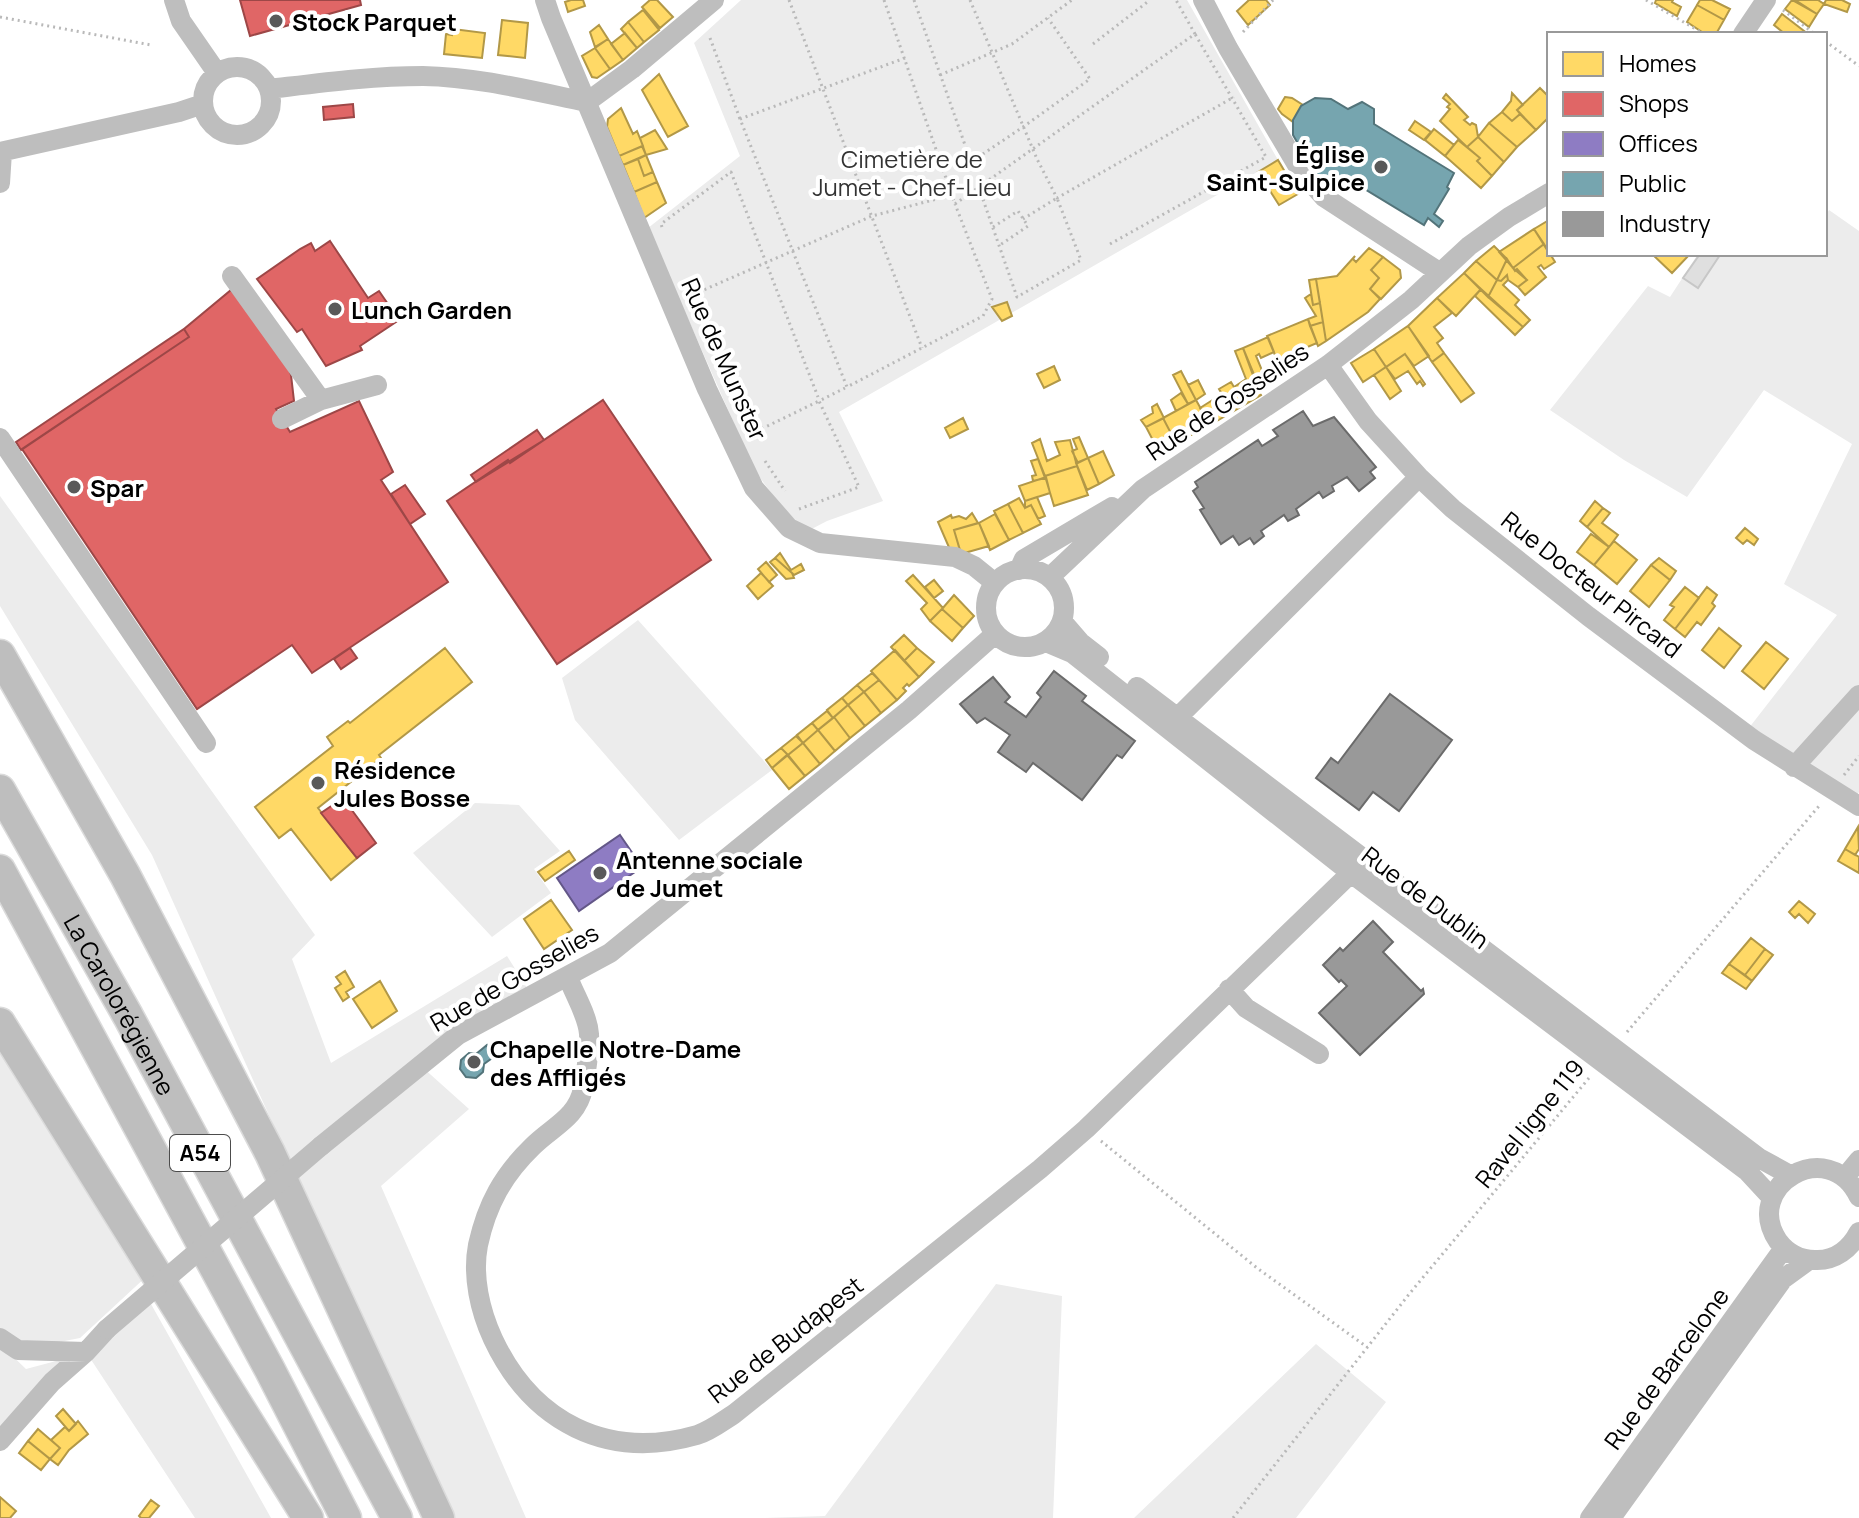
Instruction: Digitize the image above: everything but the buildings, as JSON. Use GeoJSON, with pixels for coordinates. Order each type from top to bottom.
{"type":"FeatureCollection","features":[{"type":"Feature","properties":{"kind":"highway"},"geometry":{"type":"LineString","coordinates":[[0,655],[125,875],[270,1153],[439,1518]]}},
{"type":"Feature","properties":{"kind":"highway","name":"La Carolorégienne"},"geometry":{"type":"LineString","coordinates":[[0,790],[128,1016],[397,1518]]}},
{"type":"Feature","properties":{"kind":"highway","name":"La Carolorégienne"},"geometry":{"type":"LineString","coordinates":[[0,870],[270,1370],[346,1518]]}},
{"type":"Feature","properties":{"kind":"highway"},"geometry":{"type":"LineString","coordinates":[[0,1023],[308,1518]]}},
{"type":"Feature","properties":{"kind":"street"},"geometry":{"type":"LineString","coordinates":[[174,0],[181,21],[217,73]]}},
{"type":"Feature","properties":{"kind":"street","name":"Rue de Munster"},"geometry":{"type":"LineString","coordinates":[[545,0],[707,389],[754,488],[789,528],[820,543],[955,557],[974,566],[995,583]]}},
{"type":"Feature","properties":{"kind":"street"},"geometry":{"type":"LineString","coordinates":[[269,89],[357,78],[425,76],[479,81],[587,102],[632,69],[714,0]]}},
{"type":"Feature","properties":{"kind":"street"},"geometry":{"type":"LineString","coordinates":[[1203,0],[1300,170],[1324,197],[1439,272]]}},
{"type":"Feature","properties":{"kind":"street"},"geometry":{"type":"LineString","coordinates":[[1745,32],[1774,4]]}},
{"type":"Feature","properties":{"kind":"street"},"geometry":{"type":"LineString","coordinates":[[243,67],[263,79],[269,89],[271,101],[263,122],[243,134],[220,130],[211,122],[203,104],[204,92],[217,73],[227,68],[243,67]]}},
{"type":"Feature","properties":{"kind":"street"},"geometry":{"type":"LineString","coordinates":[[0,183],[1,152],[203,104]]}},
{"type":"Feature","properties":{"kind":"street","name":"Rue de Gosselies"},"geometry":{"type":"LineString","coordinates":[[1050,577],[1143,489],[1328,365],[1393,315],[1469,246],[1547,194]]}},
{"type":"Feature","properties":{"kind":"street"},"geometry":{"type":"LineString","coordinates":[[232,276],[321,400]]}},
{"type":"Feature","properties":{"kind":"street","name":"Rue Docteur Pircard"},"geometry":{"type":"LineString","coordinates":[[1328,365],[1368,421],[1453,509],[1588,616],[1794,767],[1859,806]]}},
{"type":"Feature","properties":{"kind":"street"},"geometry":{"type":"LineString","coordinates":[[282,419],[321,400],[377,385]]}},
{"type":"Feature","properties":{"kind":"street"},"geometry":{"type":"LineString","coordinates":[[0,438],[206,743]]}},
{"type":"Feature","properties":{"kind":"street"},"geometry":{"type":"LineString","coordinates":[[1177,718],[1419,477]]}},
{"type":"Feature","properties":{"kind":"street"},"geometry":{"type":"LineString","coordinates":[[1019,570],[1024,559],[1143,489]]}},
{"type":"Feature","properties":{"kind":"street"},"geometry":{"type":"LineString","coordinates":[[1019,570],[1038,571],[1050,577],[1064,599],[1062,621],[1056,633],[1046,642],[1024,648],[1011,646],[995,634],[986,616],[986,602],[995,583],[1010,572],[1019,570]]}},
{"type":"Feature","properties":{"kind":"street","name":"Rue de Dublin"},"geometry":{"type":"LineString","coordinates":[[1062,621],[1081,643],[1608,1054],[1747,1171],[1772,1198]]}},
{"type":"Feature","properties":{"kind":"street","name":"Rue de Gosselies"},"geometry":{"type":"LineString","coordinates":[[0,1441],[52,1382],[107,1329],[321,1146],[458,1035],[610,953],[909,710],[995,634]]}},
{"type":"Feature","properties":{"kind":"street","name":"Rue de Dublin"},"geometry":{"type":"LineString","coordinates":[[1046,642],[1072,653],[1351,873],[1759,1158],[1790,1175]]}},
{"type":"Feature","properties":{"kind":"street"},"geometry":{"type":"LineString","coordinates":[[1794,767],[1859,695]]}},
{"type":"Feature","properties":{"kind":"street","name":"Rue de Budapest"},"geometry":{"type":"LineString","coordinates":[[568,977],[589,1032],[583,1092],[571,1115],[534,1145],[494,1193],[478,1247],[476,1283],[486,1324],[506,1367],[535,1401],[572,1428],[616,1442],[664,1442],[700,1434],[734,1414],[921,1267],[1086,1129],[1351,873]]}},
{"type":"Feature","properties":{"kind":"street"},"geometry":{"type":"LineString","coordinates":[[1229,989],[1246,1008],[1319,1054]]}},
{"type":"Feature","properties":{"kind":"street"},"geometry":{"type":"LineString","coordinates":[[1845,1177],[1859,1160]]}},
{"type":"Feature","properties":{"kind":"street"},"geometry":{"type":"LineString","coordinates":[[1857,1239],[1835,1257],[1809,1260],[1795,1256],[1784,1248],[1771,1225],[1769,1211],[1777,1189],[1790,1175],[1803,1169],[1832,1170],[1845,1177],[1859,1197]]}},
{"type":"Feature","properties":{"kind":"street","name":"Rue de Barcelone"},"geometry":{"type":"LineString","coordinates":[[1590,1518],[1784,1248]]}},
{"type":"Feature","properties":{"kind":"street","name":"Rue de Barcelone"},"geometry":{"type":"LineString","coordinates":[[1611,1518],[1783,1279],[1809,1260]]}},
{"type":"Feature","properties":{"kind":"street"},"geometry":{"type":"LineString","coordinates":[[0,1338],[18,1350],[86,1352]]}},
{"type":"Feature","properties":{"kind":"path"},"geometry":{"type":"LineString","coordinates":[[789,0],[922,348]]}},
{"type":"Feature","properties":{"kind":"path"},"geometry":{"type":"LineString","coordinates":[[744,430],[748,435],[983,316],[992,299],[955,204],[884,0]]}},
{"type":"Feature","properties":{"kind":"path"},"geometry":{"type":"LineString","coordinates":[[914,0],[971,162],[1090,79],[1048,18]]}},
{"type":"Feature","properties":{"kind":"path"},"geometry":{"type":"LineString","coordinates":[[970,0],[1081,260],[1017,297],[979,187]]}},
{"type":"Feature","properties":{"kind":"path"},"geometry":{"type":"LineString","coordinates":[[940,75],[1012,44],[1072,0]]}},
{"type":"Feature","properties":{"kind":"path"},"geometry":{"type":"LineString","coordinates":[[1093,44],[1150,0]]}},
{"type":"Feature","properties":{"kind":"path"},"geometry":{"type":"LineString","coordinates":[[1110,244],[1266,157],[1176,0]]}},
{"type":"Feature","properties":{"kind":"path"},"geometry":{"type":"LineString","coordinates":[[1228,48],[1273,0]]}},
{"type":"Feature","properties":{"kind":"path"},"geometry":{"type":"LineString","coordinates":[[1646,0],[1701,32]]}},
{"type":"Feature","properties":{"kind":"path"},"geometry":{"type":"LineString","coordinates":[[1774,4],[1812,32]]}},
{"type":"Feature","properties":{"kind":"path"},"geometry":{"type":"LineString","coordinates":[[0,17],[151,45]]}},
{"type":"Feature","properties":{"kind":"path"},"geometry":{"type":"LineString","coordinates":[[955,204],[1195,34]]}},
{"type":"Feature","properties":{"kind":"path"},"geometry":{"type":"LineString","coordinates":[[710,38],[847,387]]}},
{"type":"Feature","properties":{"kind":"path"},"geometry":{"type":"LineString","coordinates":[[1827,42],[1859,66]]}},
{"type":"Feature","properties":{"kind":"path"},"geometry":{"type":"LineString","coordinates":[[740,119],[905,58]]}},
{"type":"Feature","properties":{"kind":"path"},"geometry":{"type":"LineString","coordinates":[[1023,219],[1252,88]]}},
{"type":"Feature","properties":{"kind":"path"},"geometry":{"type":"LineString","coordinates":[[667,238],[661,224],[731,172],[819,399],[859,487],[798,510]]}},
{"type":"Feature","properties":{"kind":"path"},"geometry":{"type":"LineString","coordinates":[[695,309],[690,296],[872,216],[952,195]]}},
{"type":"Feature","properties":{"kind":"path"},"geometry":{"type":"LineString","coordinates":[[993,227],[1018,211],[1028,226],[1000,245]]}},
{"type":"Feature","properties":{"kind":"path"},"geometry":{"type":"LineString","coordinates":[[764,460],[789,497]]}},
{"type":"Feature","properties":{"kind":"path","name":"Ravel ligne 119"},"geometry":{"type":"LineString","coordinates":[[1233,1518],[1608,1054],[1859,756]]}},
{"type":"Feature","properties":{"kind":"path"},"geometry":{"type":"LineString","coordinates":[[1086,1129],[1257,1268],[1368,1348]]}},
{"type":"Feature","properties":{"kind":"green space","name":"Cimetière de Jumet - Chef-Lieu"},"geometry":{"type":"Polygon","coordinates":[[[741,0],[1187,0],[1278,160],[839,412],[883,501],[827,521],[802,534],[755,471],[648,228],[740,156],[694,43],[741,0]]]}},
{"type":"Feature","properties":{"kind":"green space"},"geometry":{"type":"Polygon","coordinates":[[[1829,210],[1859,231],[1859,792],[1852,802],[1745,733],[1837,615],[1784,584],[1852,444],[1764,390],[1687,497],[1624,460],[1550,410],[1648,286],[1670,297],[1697,256],[1827,256],[1829,210]]]}},
{"type":"Feature","properties":{"kind":"green space"},"geometry":{"type":"Polygon","coordinates":[[[0,496],[315,935],[292,959],[331,1063],[507,956],[532,996],[421,1066],[469,1109],[381,1186],[526,1518],[450,1518],[152,855],[0,606],[0,496]]]}},
{"type":"Feature","properties":{"kind":"green space"},"geometry":{"type":"Polygon","coordinates":[[[638,620],[772,770],[679,840],[575,720],[562,678],[638,620]]]}},
{"type":"Feature","properties":{"kind":"green space"},"geometry":{"type":"Polygon","coordinates":[[[475,803],[519,805],[560,851],[534,869],[551,893],[492,937],[413,853],[475,803]]]}},
{"type":"Feature","properties":{"kind":"green space"},"geometry":{"type":"Polygon","coordinates":[[[0,1033],[148,1275],[80,1338],[18,1350],[0,1328],[0,1033]]]}},
{"type":"Feature","properties":{"kind":"green space"},"geometry":{"type":"Polygon","coordinates":[[[996,1284],[1062,1296],[1053,1518],[765,1518],[825,1516],[996,1284]]]}},
{"type":"Feature","properties":{"kind":"green space"},"geometry":{"type":"Polygon","coordinates":[[[151,1304],[271,1518],[195,1518],[86,1352],[151,1304]]]}},
{"type":"Feature","properties":{"kind":"green space"},"geometry":{"type":"Polygon","coordinates":[[[0,1344],[26,1369],[75,1356],[0,1441],[0,1344]]]}},
{"type":"Feature","properties":{"kind":"green space"},"geometry":{"type":"Polygon","coordinates":[[[1316,1344],[1386,1402],[1296,1518],[1134,1518],[1316,1344]]]}},
{"type":"Feature","properties":{"kind":"place","name":"Stock Parquet"},"geometry":{"type":"Point","coordinates":[276,21]}},
{"type":"Feature","properties":{"kind":"place","name":"Église Saint-Sulpice"},"geometry":{"type":"Point","coordinates":[1381,167]}},
{"type":"Feature","properties":{"kind":"place","name":"Lunch Garden"},"geometry":{"type":"Point","coordinates":[335,309]}},
{"type":"Feature","properties":{"kind":"place","name":"Spar"},"geometry":{"type":"Point","coordinates":[74,487]}},
{"type":"Feature","properties":{"kind":"place","name":"Résidence Jules Bosse"},"geometry":{"type":"Point","coordinates":[318,783]}},
{"type":"Feature","properties":{"kind":"place","name":"Antenne sociale de Jumet"},"geometry":{"type":"Point","coordinates":[600,873]}},
{"type":"Feature","properties":{"kind":"place","name":"Chapelle Notre-Dame des Affligés"},"geometry":{"type":"Point","coordinates":[474,1062]}}]}
